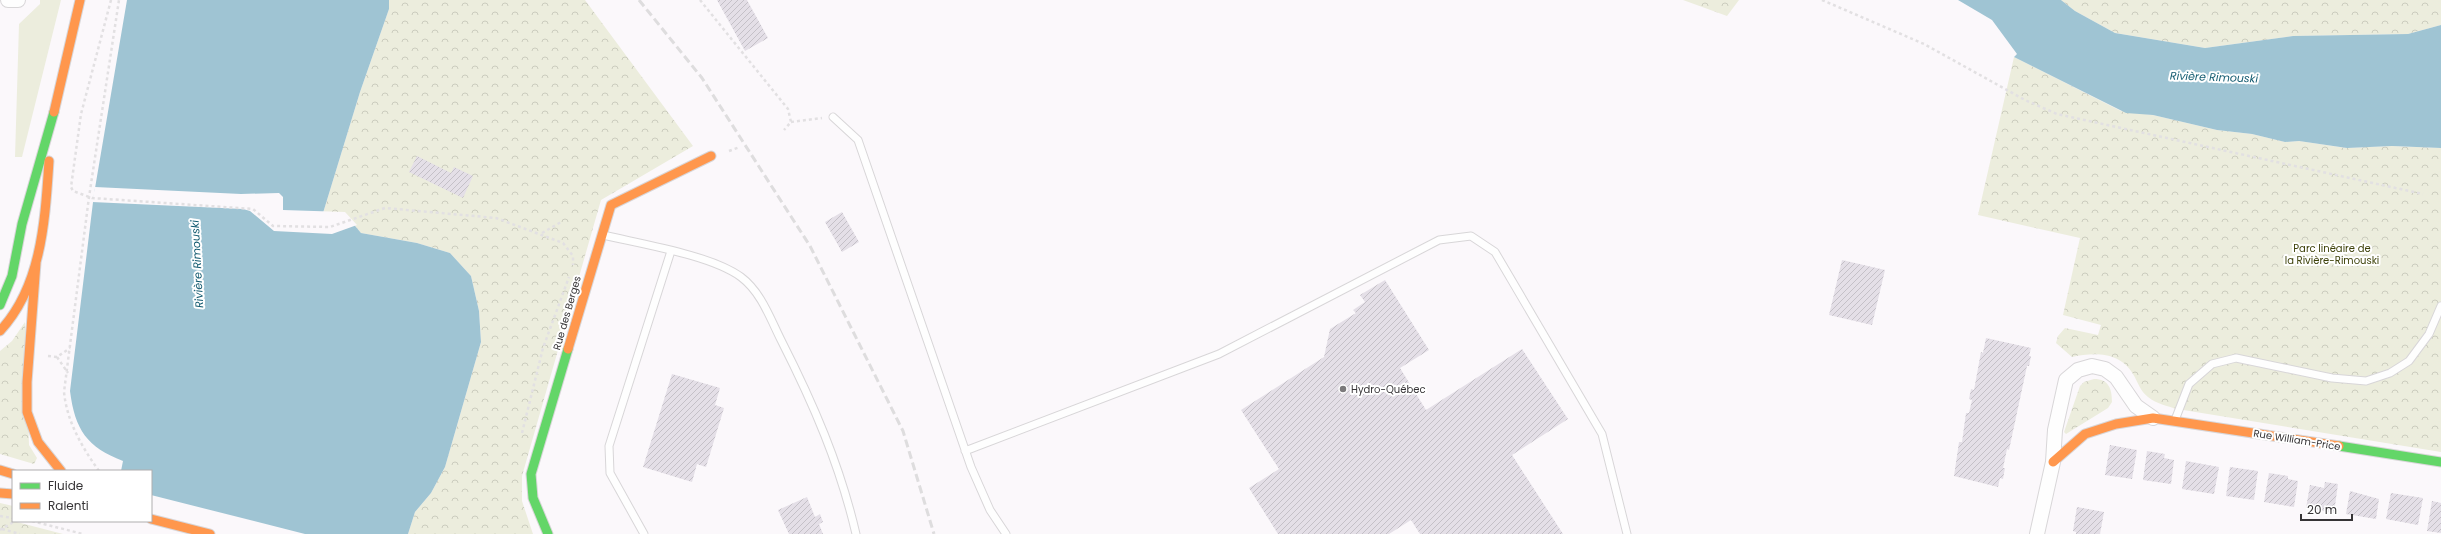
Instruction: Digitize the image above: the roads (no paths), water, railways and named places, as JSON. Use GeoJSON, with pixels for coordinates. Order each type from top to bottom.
{"type":"FeatureCollection","features":[{"type":"Feature","properties":{"kind":"street"},"geometry":{"type":"LineString","coordinates":[[8,0],[18,0]]}},
{"type":"Feature","properties":{"kind":"street"},"geometry":{"type":"LineString","coordinates":[[0,305],[12,276],[22,224],[50,131],[80,0]]}},
{"type":"Feature","properties":{"kind":"street"},"geometry":{"type":"LineString","coordinates":[[50,131],[47,194],[36,263],[27,382],[27,412],[38,442],[60,470]]}},
{"type":"Feature","properties":{"kind":"street","name":"Rue des Berges"},"geometry":{"type":"LineString","coordinates":[[548,534],[534,508],[530,491],[531,474],[601,234],[611,205],[711,156]]}},
{"type":"Feature","properties":{"kind":"street"},"geometry":{"type":"LineString","coordinates":[[0,331],[19,310],[36,263]]}},
{"type":"Feature","properties":{"kind":"street","name":"Rue William-Price"},"geometry":{"type":"LineString","coordinates":[[2037,534],[2053,462],[2055,430],[2066,380],[2078,370],[2092,366],[2105,369],[2116,377],[2136,406],[2153,418]]}},
{"type":"Feature","properties":{"kind":"street","name":"Rue William-Price"},"geometry":{"type":"LineString","coordinates":[[2053,462],[2085,434],[2116,424],[2153,418],[2441,462]]}},
{"type":"Feature","properties":{"kind":"street"},"geometry":{"type":"LineString","coordinates":[[0,470],[12,474]]}},
{"type":"Feature","properties":{"kind":"street"},"geometry":{"type":"LineString","coordinates":[[0,493],[12,494]]}},
{"type":"Feature","properties":{"kind":"street"},"geometry":{"type":"LineString","coordinates":[[152,519],[210,534]]}},
{"type":"Feature","properties":{"kind":"lane"},"geometry":{"type":"LineString","coordinates":[[833,117],[858,140],[965,451],[990,510],[1006,534]]}},
{"type":"Feature","properties":{"kind":"lane"},"geometry":{"type":"LineString","coordinates":[[601,234],[720,264],[741,277],[759,296],[815,407],[848,499],[856,534]]}},
{"type":"Feature","properties":{"kind":"lane"},"geometry":{"type":"LineString","coordinates":[[965,451],[1219,354],[1439,240],[1471,236],[1496,252],[1602,434],[1627,534]]}},
{"type":"Feature","properties":{"kind":"lane"},"geometry":{"type":"LineString","coordinates":[[644,534],[610,473],[610,446],[671,251]]}},
{"type":"Feature","properties":{"kind":"lane"},"geometry":{"type":"LineString","coordinates":[[2175,421],[2189,384],[2212,364],[2236,358],[2332,378],[2366,381],[2390,373],[2409,361],[2429,334],[2441,306]]}},
{"type":"Feature","properties":{"kind":"water","name":"Rivière Rimouski"},"geometry":{"type":"Polygon","coordinates":[[[127,0],[389,0],[389,9],[360,92],[323,213],[345,214],[361,233],[417,243],[450,253],[471,276],[479,311],[481,342],[445,467],[431,493],[415,512],[408,534],[129,534],[149,522],[152,522],[152,470],[121,470],[123,461],[100,450],[92,443],[79,427],[72,405],[70,391],[94,194],[127,0]]]}},
{"type":"Feature","properties":{"kind":"water","name":"Rivière Rimouski"},"geometry":{"type":"Polygon","coordinates":[[[1958,0],[2061,0],[2075,11],[2115,33],[2205,48],[2293,36],[2408,34],[2441,25],[2441,148],[2392,146],[2347,148],[2299,141],[2285,142],[2252,134],[2217,130],[2153,115],[2126,113],[2014,57],[2017,54],[1992,20],[1958,0]]]}},
{"type":"Feature","properties":{"kind":"railway"},"geometry":{"type":"LineString","coordinates":[[639,0],[702,78],[810,246],[903,431],[934,534]]}},
{"type":"Feature","properties":{"kind":"place","name":"Hydro-Québec"},"geometry":{"type":"Point","coordinates":[1343,389]}},
{"type":"Feature","properties":{"kind":"park label","name":"Parc linéaire de la Rivière-Rimouski"},"geometry":{"type":"Point","coordinates":[2332,254]}}]}
